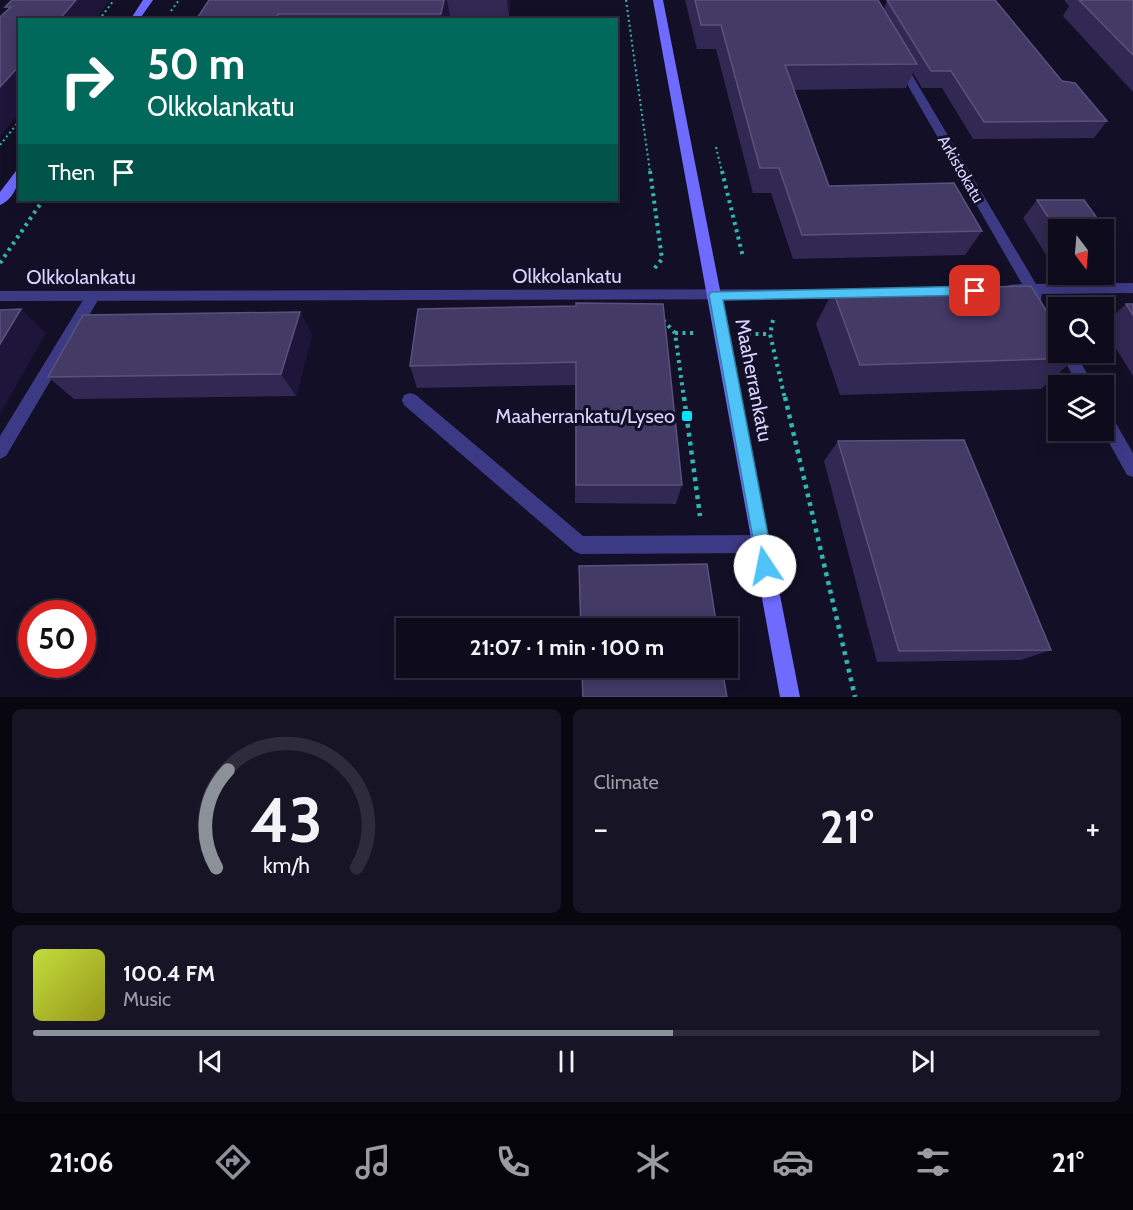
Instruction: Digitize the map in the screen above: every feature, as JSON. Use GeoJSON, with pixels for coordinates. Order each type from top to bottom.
{"type":"FeatureCollection","features":[{"type":"Feature","properties":{"kind":"main road"},"geometry":{"type":"LineString","coordinates":[[135,18],[148,0]]}},
{"type":"Feature","properties":{"kind":"main road","name":"Maaherrankatu"},"geometry":{"type":"LineString","coordinates":[[657,0],[790,697]]}},
{"type":"Feature","properties":{"kind":"main road"},"geometry":{"type":"LineString","coordinates":[[0,201],[18,177]]}},
{"type":"Feature","properties":{"kind":"street","name":"Arkistokatu"},"geometry":{"type":"LineString","coordinates":[[893,51],[1041,306]]}},
{"type":"Feature","properties":{"kind":"street"},"geometry":{"type":"LineString","coordinates":[[998,290],[1133,288]]}},
{"type":"Feature","properties":{"kind":"street","name":"Olkkolankatu"},"geometry":{"type":"LineString","coordinates":[[0,296],[771,296],[866,293]]}},
{"type":"Feature","properties":{"kind":"street"},"geometry":{"type":"LineString","coordinates":[[0,451],[93,296]]}},
{"type":"Feature","properties":{"kind":"street"},"geometry":{"type":"LineString","coordinates":[[410,400],[580,546],[761,544]]}},
{"type":"Feature","properties":{"kind":"street"},"geometry":{"type":"LineString","coordinates":[[1114,436],[1133,469]]}},
{"type":"Feature","properties":{"kind":"path"},"geometry":{"type":"LineString","coordinates":[[100,18],[114,0]]}},
{"type":"Feature","properties":{"kind":"path"},"geometry":{"type":"LineString","coordinates":[[626,0],[662,259],[653,267],[657,296],[660,316],[675,333],[704,545]]}},
{"type":"Feature","properties":{"kind":"path"},"geometry":{"type":"LineString","coordinates":[[0,145],[18,122]]}},
{"type":"Feature","properties":{"kind":"path"},"geometry":{"type":"LineString","coordinates":[[0,263],[42,201]]}},
{"type":"Feature","properties":{"kind":"path"},"geometry":{"type":"LineString","coordinates":[[771,296],[774,318],[770,334],[855,697]]}},
{"type":"Feature","properties":{"kind":"building"},"geometry":{"type":"Polygon","coordinates":[[[12,0],[76,0],[61,18],[18,18],[18,67],[0,87],[0,17],[11,7],[5,7],[12,0]]]}},
{"type":"Feature","properties":{"kind":"building"},"geometry":{"type":"Polygon","coordinates":[[[209,0],[444,0],[441,14],[278,14],[276,18],[197,18],[209,0]]]}},
{"type":"Feature","properties":{"kind":"building"},"geometry":{"type":"Polygon","coordinates":[[[695,0],[878,0],[917,64],[785,65],[829,186],[954,183],[982,231],[802,235],[779,168],[760,168],[721,25],[701,25],[695,0]]]}},
{"type":"Feature","properties":{"kind":"building"},"geometry":{"type":"Polygon","coordinates":[[[887,0],[995,0],[1062,81],[1075,83],[1107,121],[984,122],[951,71],[931,71],[887,0]]]}},
{"type":"Feature","properties":{"kind":"building"},"geometry":{"type":"Polygon","coordinates":[[[1079,0],[1133,0],[1133,55],[1079,0]]]}},
{"type":"Feature","properties":{"kind":"building"},"geometry":{"type":"Polygon","coordinates":[[[1037,200],[1084,200],[1098,219],[1049,219],[1037,200]]]}},
{"type":"Feature","properties":{"kind":"building"},"geometry":{"type":"Polygon","coordinates":[[[1031,286],[1048,313],[1048,359],[860,365],[833,291],[1031,286]]]}},
{"type":"Feature","properties":{"kind":"building"},"geometry":{"type":"Polygon","coordinates":[[[576,303],[663,304],[682,485],[576,485],[576,362],[410,366],[418,309],[576,306],[576,303]]]}},
{"type":"Feature","properties":{"kind":"building"},"geometry":{"type":"Polygon","coordinates":[[[1126,304],[1133,304],[1133,315],[1126,304]]]}},
{"type":"Feature","properties":{"kind":"building"},"geometry":{"type":"Polygon","coordinates":[[[21,309],[0,344],[0,310],[21,309]]]}},
{"type":"Feature","properties":{"kind":"building"},"geometry":{"type":"Polygon","coordinates":[[[300,312],[281,374],[48,377],[83,315],[300,312]]]}},
{"type":"Feature","properties":{"kind":"building"},"geometry":{"type":"Polygon","coordinates":[[[964,440],[1051,650],[899,651],[838,441],[964,440]]]}},
{"type":"Feature","properties":{"kind":"building"},"geometry":{"type":"Polygon","coordinates":[[[707,564],[715,618],[581,618],[579,566],[707,564]]]}},
{"type":"Feature","properties":{"kind":"building"},"geometry":{"type":"Polygon","coordinates":[[[582,678],[724,678],[727,697],[583,697],[582,678]]]}},
{"type":"Feature","properties":{"kind":"place","name":"Maaherrankatu/Lyseo"},"geometry":{"type":"Point","coordinates":[687,416]}},
{"type":"Feature","properties":{"kind":"route"},"geometry":{"type":"LineString","coordinates":[[765,566],[715,295],[771,296],[975,291]]}}]}
